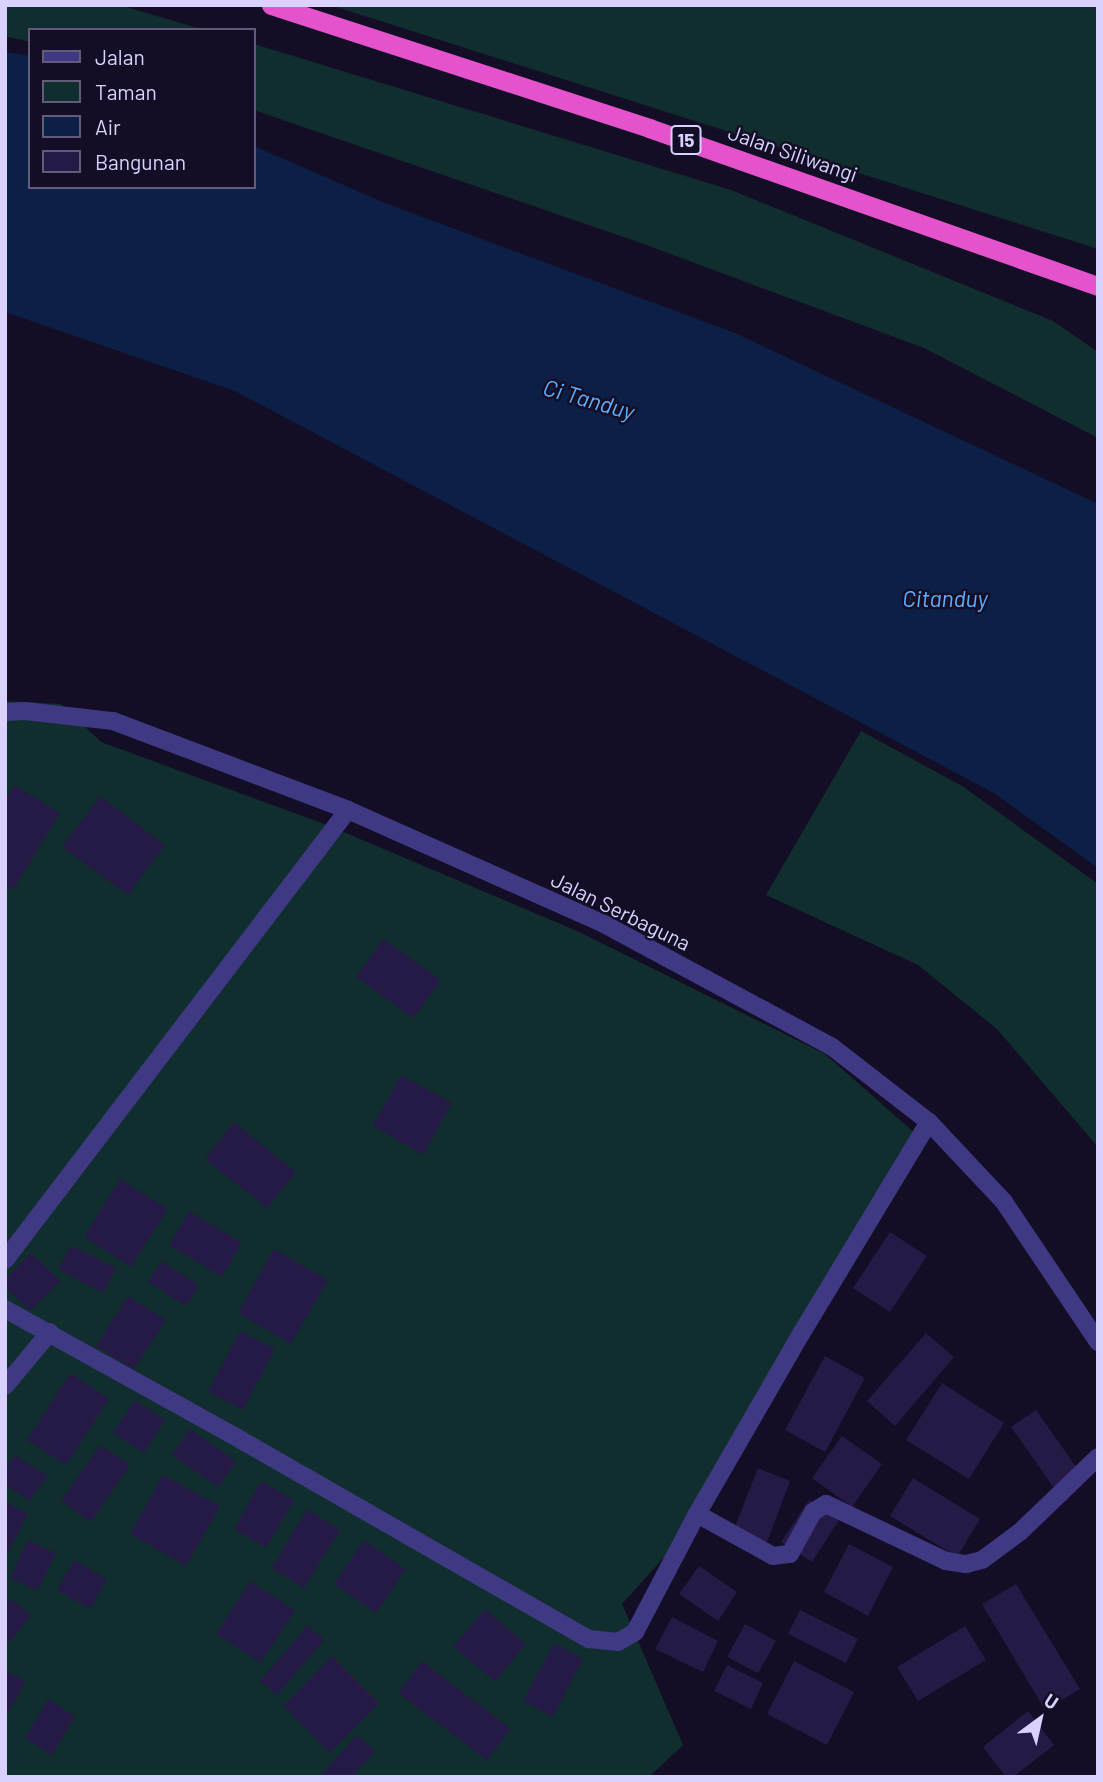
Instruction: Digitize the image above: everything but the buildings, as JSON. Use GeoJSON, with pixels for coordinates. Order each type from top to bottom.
{"type":"FeatureCollection","features":[{"type":"Feature","properties":{"kind":"highway","name":"Jalan Siliwangi"},"geometry":{"type":"LineString","coordinates":[[271,5],[649,128],[1098,286]]}},
{"type":"Feature","properties":{"kind":"street","name":"Jalan Serbaguna"},"geometry":{"type":"LineString","coordinates":[[5,712],[25,711],[113,721],[348,810],[604,924],[831,1046],[929,1122],[1004,1202],[1098,1342]]}},
{"type":"Feature","properties":{"kind":"street"},"geometry":{"type":"LineString","coordinates":[[5,1260],[348,810]]}},
{"type":"Feature","properties":{"kind":"street"},"geometry":{"type":"LineString","coordinates":[[5,1309],[50,1332],[589,1639],[618,1642],[635,1632],[697,1514],[801,1334],[929,1122]]}},
{"type":"Feature","properties":{"kind":"street"},"geometry":{"type":"LineString","coordinates":[[5,1386],[50,1332]]}},
{"type":"Feature","properties":{"kind":"street"},"geometry":{"type":"LineString","coordinates":[[697,1514],[773,1556],[790,1554],[813,1513],[827,1504],[946,1561],[966,1564],[982,1560],[1020,1532],[1098,1457]]}},
{"type":"Feature","properties":{"kind":"green space"},"geometry":{"type":"Polygon","coordinates":[[[5,5],[120,5],[197,28],[28,28],[28,42],[5,36],[5,5]]]}},
{"type":"Feature","properties":{"kind":"green space"},"geometry":{"type":"Polygon","coordinates":[[[330,5],[1098,5],[1098,249],[330,5]]]}},
{"type":"Feature","properties":{"kind":"green space"},"geometry":{"type":"Polygon","coordinates":[[[256,45],[731,190],[1053,321],[1098,352],[1098,438],[924,348],[641,243],[256,111],[256,45]]]}},
{"type":"Feature","properties":{"kind":"green space"},"geometry":{"type":"Polygon","coordinates":[[[5,701],[61,704],[101,742],[327,825],[577,931],[825,1054],[917,1135],[675,1545],[622,1604],[683,1745],[649,1777],[5,1777],[5,701]]]}},
{"type":"Feature","properties":{"kind":"green space"},"geometry":{"type":"Polygon","coordinates":[[[861,731],[962,786],[1098,884],[1098,1147],[997,1029],[918,965],[766,895],[861,731]]]}},
{"type":"Feature","properties":{"kind":"water","name":"Citanduy"},"geometry":{"type":"Polygon","coordinates":[[[5,52],[28,56],[28,189],[256,189],[256,147],[385,203],[735,333],[1098,504],[1098,868],[994,793],[235,391],[5,312],[5,52]]]}},
{"type":"Feature","properties":{"kind":"water label","name":"Ci Tanduy"},"geometry":{"type":"Point","coordinates":[589,399]}}]}
